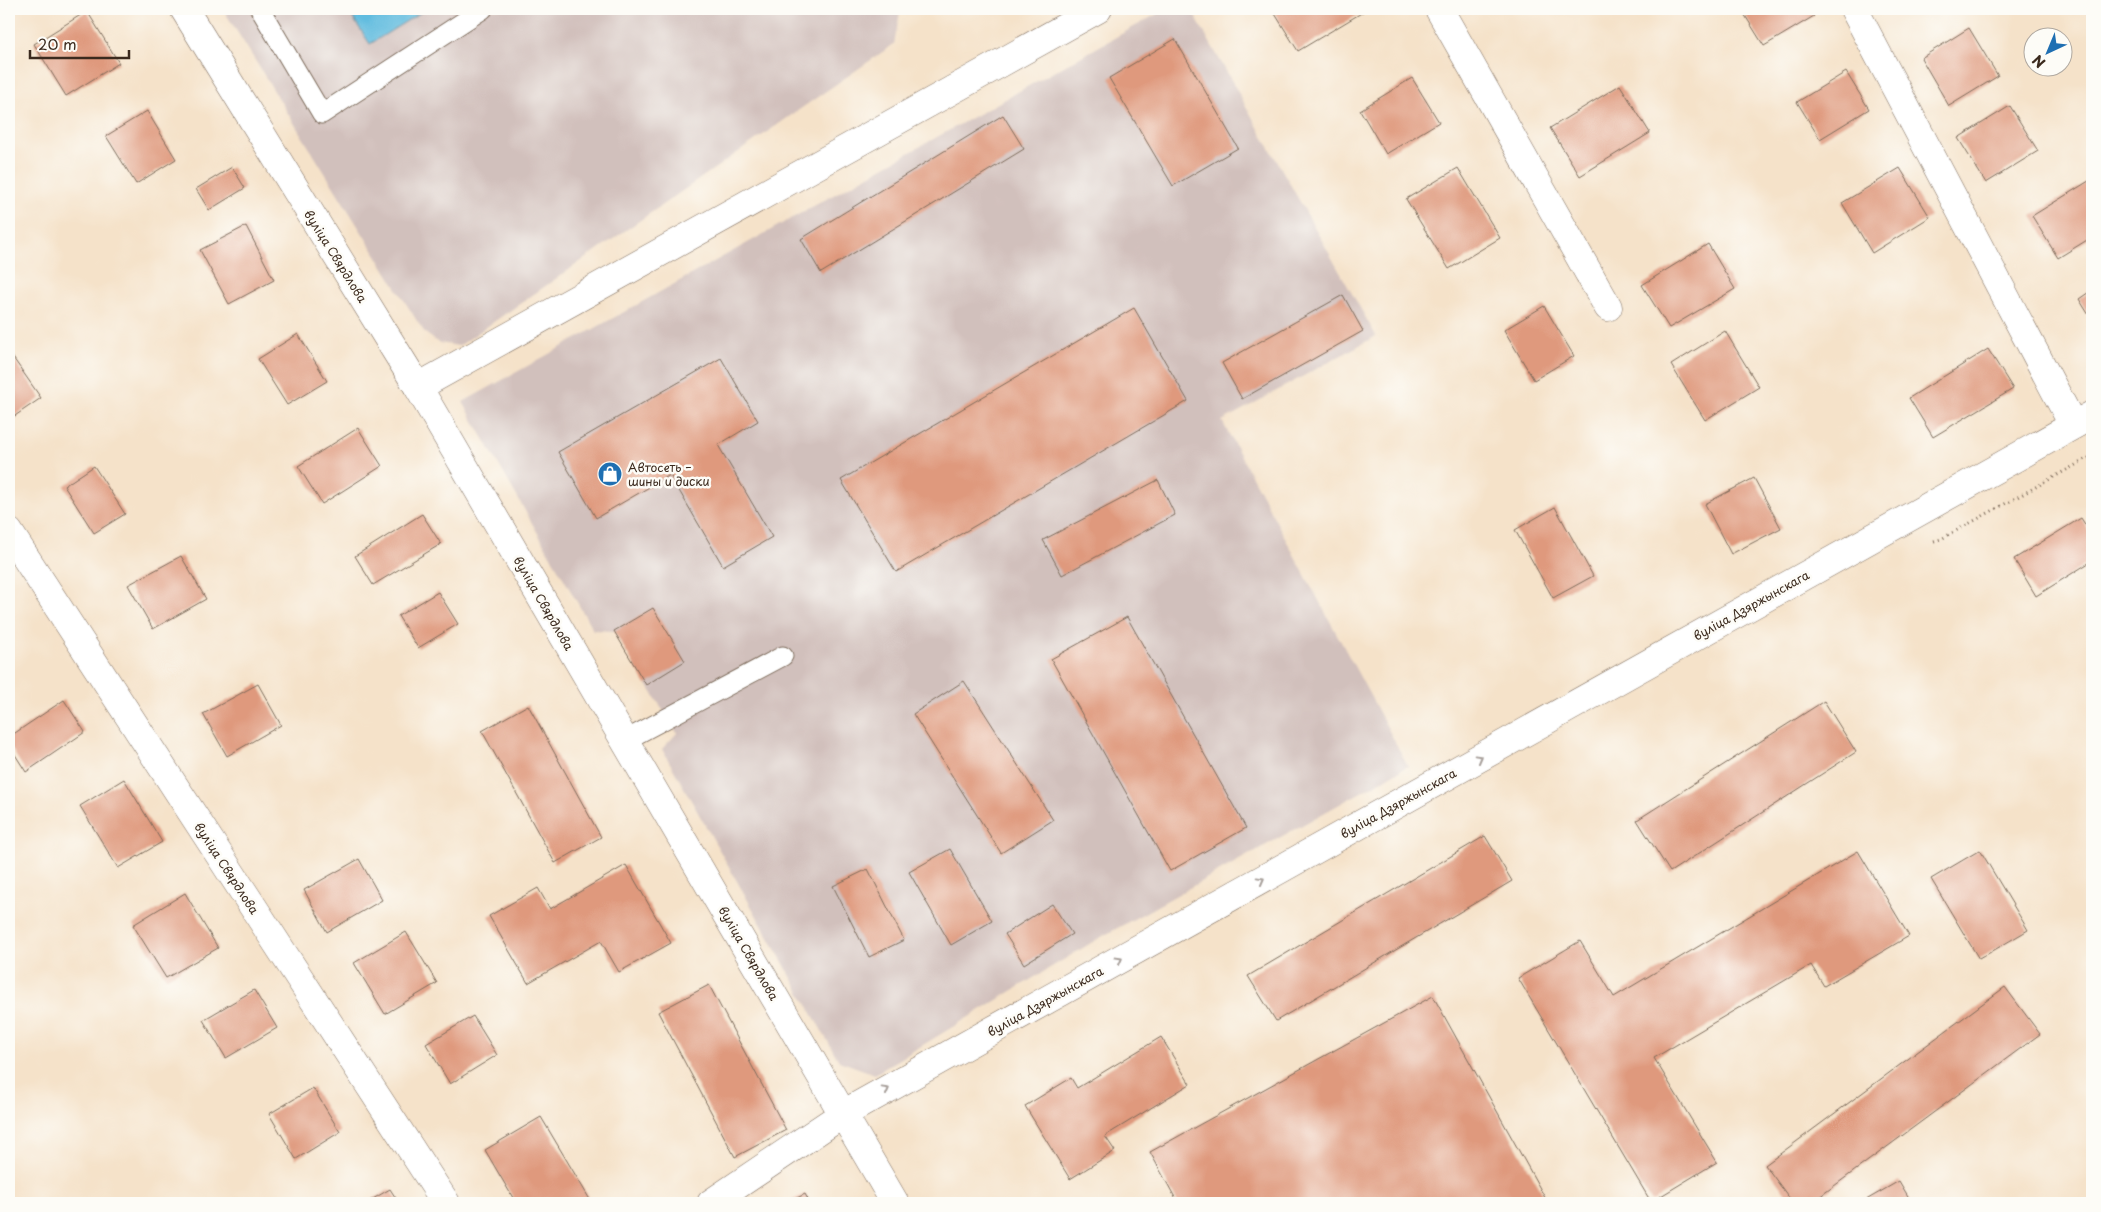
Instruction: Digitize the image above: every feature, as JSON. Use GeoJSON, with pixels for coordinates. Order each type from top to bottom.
{"type":"FeatureCollection","features":[{"type":"Feature","properties":{"kind":"street","name":"вуліца Свярдлова"},"geometry":{"type":"LineString","coordinates":[[184,9],[418,387],[895,1203]]}},
{"type":"Feature","properties":{"kind":"street"},"geometry":{"type":"LineString","coordinates":[[418,387],[1098,9]]}},
{"type":"Feature","properties":{"kind":"street"},"geometry":{"type":"LineString","coordinates":[[1439,9],[1608,307]]}},
{"type":"Feature","properties":{"kind":"street"},"geometry":{"type":"LineString","coordinates":[[1854,9],[2083,420]]}},
{"type":"Feature","properties":{"kind":"street","name":"вуліца Дзяржынскага"},"geometry":{"type":"LineString","coordinates":[[711,1203],[843,1114],[2083,420]]}},
{"type":"Feature","properties":{"kind":"street","name":"вуліца Свярдлова"},"geometry":{"type":"LineString","coordinates":[[9,532],[446,1203]]}},
{"type":"Feature","properties":{"kind":"lane"},"geometry":{"type":"LineString","coordinates":[[260,9],[322,114],[483,9]]}},
{"type":"Feature","properties":{"kind":"lane"},"geometry":{"type":"LineString","coordinates":[[624,740],[783,656]]}},
{"type":"Feature","properties":{"kind":"shaded area"},"geometry":{"type":"Polygon","coordinates":[[[223,9],[905,9],[900,12],[894,44],[459,346],[439,343],[425,333],[223,9]]]}},
{"type":"Feature","properties":{"kind":"shaded area"},"geometry":{"type":"Polygon","coordinates":[[[1166,9],[1191,9],[1376,336],[1222,421],[1408,766],[1096,940],[875,1074],[839,1061],[662,749],[677,733],[614,631],[593,630],[463,402],[1166,9]]]}},
{"type":"Feature","properties":{"kind":"water"},"geometry":{"type":"Polygon","coordinates":[[[347,9],[426,9],[370,44],[347,9]]]}},
{"type":"Feature","properties":{"kind":"building"},"geometry":{"type":"Polygon","coordinates":[[[1272,9],[1361,9],[1363,12],[1298,51],[1272,9]]]}},
{"type":"Feature","properties":{"kind":"building"},"geometry":{"type":"Polygon","coordinates":[[[1741,9],[1809,9],[1814,16],[1764,46],[1741,9]]]}},
{"type":"Feature","properties":{"kind":"building"},"geometry":{"type":"Polygon","coordinates":[[[87,11],[119,63],[66,96],[34,44],[87,11]]]}},
{"type":"Feature","properties":{"kind":"building"},"geometry":{"type":"Polygon","coordinates":[[[1969,28],[1998,76],[1949,106],[1921,58],[1969,28]]]}},
{"type":"Feature","properties":{"kind":"building"},"geometry":{"type":"Polygon","coordinates":[[[1175,39],[1238,148],[1173,186],[1109,78],[1175,39]]]}},
{"type":"Feature","properties":{"kind":"building"},"geometry":{"type":"Polygon","coordinates":[[[1846,72],[1869,109],[1820,139],[1797,102],[1846,72]]]}},
{"type":"Feature","properties":{"kind":"building"},"geometry":{"type":"Polygon","coordinates":[[[1412,78],[1439,122],[1386,154],[1360,110],[1412,78]]]}},
{"type":"Feature","properties":{"kind":"building"},"geometry":{"type":"Polygon","coordinates":[[[1620,85],[1650,133],[1580,176],[1550,128],[1620,85]]]}},
{"type":"Feature","properties":{"kind":"building"},"geometry":{"type":"Polygon","coordinates":[[[2010,106],[2038,151],[1986,183],[1958,138],[2010,106]]]}},
{"type":"Feature","properties":{"kind":"building"},"geometry":{"type":"Polygon","coordinates":[[[147,111],[176,159],[136,184],[106,136],[147,111]]]}},
{"type":"Feature","properties":{"kind":"building"},"geometry":{"type":"Polygon","coordinates":[[[1003,115],[1024,149],[821,273],[801,239],[1003,115]]]}},
{"type":"Feature","properties":{"kind":"building"},"geometry":{"type":"Polygon","coordinates":[[[232,167],[245,188],[209,210],[196,189],[232,167]]]}},
{"type":"Feature","properties":{"kind":"building"},"geometry":{"type":"Polygon","coordinates":[[[1458,168],[1500,238],[1449,269],[1406,199],[1458,168]]]}},
{"type":"Feature","properties":{"kind":"building"},"geometry":{"type":"Polygon","coordinates":[[[1900,168],[1930,217],[1872,253],[1842,203],[1900,168]]]}},
{"type":"Feature","properties":{"kind":"building"},"geometry":{"type":"Polygon","coordinates":[[[2092,179],[2092,237],[2058,258],[2032,216],[2092,179]]]}},
{"type":"Feature","properties":{"kind":"building"},"geometry":{"type":"Polygon","coordinates":[[[246,226],[274,280],[229,304],[200,250],[246,226]]]}},
{"type":"Feature","properties":{"kind":"building"},"geometry":{"type":"Polygon","coordinates":[[[1708,244],[1735,289],[1669,328],[1642,285],[1708,244]]]}},
{"type":"Feature","properties":{"kind":"building"},"geometry":{"type":"Polygon","coordinates":[[[2092,290],[2092,320],[2079,299],[2092,290]]]}},
{"type":"Feature","properties":{"kind":"building"},"geometry":{"type":"Polygon","coordinates":[[[1343,295],[1363,331],[1242,399],[1222,363],[1343,295]]]}},
{"type":"Feature","properties":{"kind":"building"},"geometry":{"type":"Polygon","coordinates":[[[1544,306],[1574,356],[1534,380],[1504,330],[1544,306]]]}},
{"type":"Feature","properties":{"kind":"building"},"geometry":{"type":"Polygon","coordinates":[[[1134,308],[1188,401],[896,572],[841,480],[1134,308]]]}},
{"type":"Feature","properties":{"kind":"building"},"geometry":{"type":"Polygon","coordinates":[[[1725,331],[1759,387],[1705,420],[1671,365],[1725,331]]]}},
{"type":"Feature","properties":{"kind":"building"},"geometry":{"type":"Polygon","coordinates":[[[298,334],[327,381],[287,405],[258,359],[298,334]]]}},
{"type":"Feature","properties":{"kind":"building"},"geometry":{"type":"Polygon","coordinates":[[[1988,349],[2013,389],[1933,437],[1909,398],[1988,349]]]}},
{"type":"Feature","properties":{"kind":"building"},"geometry":{"type":"Polygon","coordinates":[[[9,352],[41,398],[9,420],[9,352]]]}},
{"type":"Feature","properties":{"kind":"building"},"geometry":{"type":"Polygon","coordinates":[[[721,358],[758,421],[718,445],[772,537],[723,566],[670,475],[596,518],[558,452],[721,358]]]}},
{"type":"Feature","properties":{"kind":"building"},"geometry":{"type":"Polygon","coordinates":[[[358,428],[382,466],[322,504],[298,466],[358,428]]]}},
{"type":"Feature","properties":{"kind":"building"},"geometry":{"type":"Polygon","coordinates":[[[94,466],[125,514],[94,533],[64,486],[94,466]]]}},
{"type":"Feature","properties":{"kind":"building"},"geometry":{"type":"Polygon","coordinates":[[[1754,478],[1781,528],[1731,554],[1705,504],[1754,478]]]}},
{"type":"Feature","properties":{"kind":"building"},"geometry":{"type":"Polygon","coordinates":[[[1158,480],[1175,515],[1062,575],[1043,540],[1158,480]]]}},
{"type":"Feature","properties":{"kind":"building"},"geometry":{"type":"Polygon","coordinates":[[[1555,507],[1593,576],[1553,598],[1515,530],[1555,507]]]}},
{"type":"Feature","properties":{"kind":"building"},"geometry":{"type":"Polygon","coordinates":[[[422,514],[441,544],[373,585],[355,556],[422,514]]]}},
{"type":"Feature","properties":{"kind":"building"},"geometry":{"type":"Polygon","coordinates":[[[2081,518],[2092,535],[2092,561],[2036,596],[2014,559],[2081,518]]]}},
{"type":"Feature","properties":{"kind":"building"},"geometry":{"type":"Polygon","coordinates":[[[181,556],[206,599],[153,629],[128,585],[181,556]]]}},
{"type":"Feature","properties":{"kind":"building"},"geometry":{"type":"Polygon","coordinates":[[[438,592],[458,624],[418,648],[398,616],[438,592]]]}},
{"type":"Feature","properties":{"kind":"building"},"geometry":{"type":"Polygon","coordinates":[[[653,608],[685,661],[646,685],[614,631],[653,608]]]}},
{"type":"Feature","properties":{"kind":"building"},"geometry":{"type":"Polygon","coordinates":[[[1127,617],[1246,828],[1170,871],[1051,659],[1127,617]]]}},
{"type":"Feature","properties":{"kind":"building"},"geometry":{"type":"Polygon","coordinates":[[[964,681],[1053,820],[1001,853],[913,714],[964,681]]]}},
{"type":"Feature","properties":{"kind":"building"},"geometry":{"type":"Polygon","coordinates":[[[258,684],[281,725],[227,756],[203,714],[258,684]]]}},
{"type":"Feature","properties":{"kind":"building"},"geometry":{"type":"Polygon","coordinates":[[[64,700],[85,732],[26,772],[9,745],[9,737],[64,700]]]}},
{"type":"Feature","properties":{"kind":"building"},"geometry":{"type":"Polygon","coordinates":[[[1824,701],[1856,752],[1670,872],[1637,820],[1824,701]]]}},
{"type":"Feature","properties":{"kind":"building"},"geometry":{"type":"Polygon","coordinates":[[[528,705],[601,837],[555,863],[482,731],[528,705]]]}},
{"type":"Feature","properties":{"kind":"building"},"geometry":{"type":"Polygon","coordinates":[[[124,779],[162,842],[118,868],[80,806],[124,779]]]}},
{"type":"Feature","properties":{"kind":"building"},"geometry":{"type":"Polygon","coordinates":[[[1485,836],[1512,881],[1276,1021],[1248,976],[1485,836]]]}},
{"type":"Feature","properties":{"kind":"building"},"geometry":{"type":"Polygon","coordinates":[[[950,849],[992,921],[951,945],[909,872],[950,849]]]}},
{"type":"Feature","properties":{"kind":"building"},"geometry":{"type":"Polygon","coordinates":[[[1980,850],[2028,930],[1979,959],[1931,879],[1980,850]]]}},
{"type":"Feature","properties":{"kind":"building"},"geometry":{"type":"Polygon","coordinates":[[[1858,851],[1909,936],[1824,986],[1811,965],[1654,1058],[1717,1162],[1651,1202],[1518,978],[1580,941],[1614,997],[1858,851]]]}},
{"type":"Feature","properties":{"kind":"building"},"geometry":{"type":"Polygon","coordinates":[[[359,859],[382,900],[327,932],[304,890],[359,859]]]}},
{"type":"Feature","properties":{"kind":"building"},"geometry":{"type":"Polygon","coordinates":[[[626,865],[671,943],[619,972],[601,941],[528,983],[489,916],[538,888],[550,909],[626,865]]]}},
{"type":"Feature","properties":{"kind":"building"},"geometry":{"type":"Polygon","coordinates":[[[868,869],[904,940],[869,957],[833,886],[868,869]]]}},
{"type":"Feature","properties":{"kind":"building"},"geometry":{"type":"Polygon","coordinates":[[[185,893],[218,948],[166,978],[133,925],[185,893]]]}},
{"type":"Feature","properties":{"kind":"building"},"geometry":{"type":"Polygon","coordinates":[[[1052,904],[1072,934],[1024,964],[1005,934],[1052,904]]]}},
{"type":"Feature","properties":{"kind":"building"},"geometry":{"type":"Polygon","coordinates":[[[406,932],[437,983],[385,1014],[354,963],[406,932]]]}},
{"type":"Feature","properties":{"kind":"building"},"geometry":{"type":"Polygon","coordinates":[[[709,985],[786,1130],[735,1157],[658,1012],[709,985]]]}},
{"type":"Feature","properties":{"kind":"building"},"geometry":{"type":"Polygon","coordinates":[[[2005,987],[2040,1034],[1811,1203],[1793,1203],[1765,1165],[2005,987]]]}},
{"type":"Feature","properties":{"kind":"building"},"geometry":{"type":"Polygon","coordinates":[[[254,990],[277,1028],[226,1058],[203,1020],[254,990]]]}},
{"type":"Feature","properties":{"kind":"building"},"geometry":{"type":"Polygon","coordinates":[[[1433,996],[1548,1203],[1178,1203],[1150,1152],[1433,996]]]}},
{"type":"Feature","properties":{"kind":"building"},"geometry":{"type":"Polygon","coordinates":[[[473,1016],[497,1055],[450,1084],[426,1044],[473,1016]]]}},
{"type":"Feature","properties":{"kind":"building"},"geometry":{"type":"Polygon","coordinates":[[[1161,1037],[1190,1084],[1105,1136],[1115,1151],[1070,1179],[1025,1106],[1071,1078],[1077,1088],[1161,1037]]]}},
{"type":"Feature","properties":{"kind":"building"},"geometry":{"type":"Polygon","coordinates":[[[313,1088],[340,1132],[296,1159],[269,1114],[313,1088]]]}},
{"type":"Feature","properties":{"kind":"building"},"geometry":{"type":"Polygon","coordinates":[[[541,1117],[592,1203],[516,1203],[485,1150],[541,1117]]]}},
{"type":"Feature","properties":{"kind":"building"},"geometry":{"type":"Polygon","coordinates":[[[1899,1181],[1912,1203],[1861,1203],[1899,1181]]]}},
{"type":"Feature","properties":{"kind":"building"},"geometry":{"type":"Polygon","coordinates":[[[390,1189],[399,1203],[366,1203],[390,1189]]]}},
{"type":"Feature","properties":{"kind":"building"},"geometry":{"type":"Polygon","coordinates":[[[805,1194],[810,1203],[787,1203],[805,1194]]]}},
{"type":"Feature","properties":{"kind":"place","name":"Автосеть – шины и диски"},"geometry":{"type":"Point","coordinates":[610,474]}}]}
